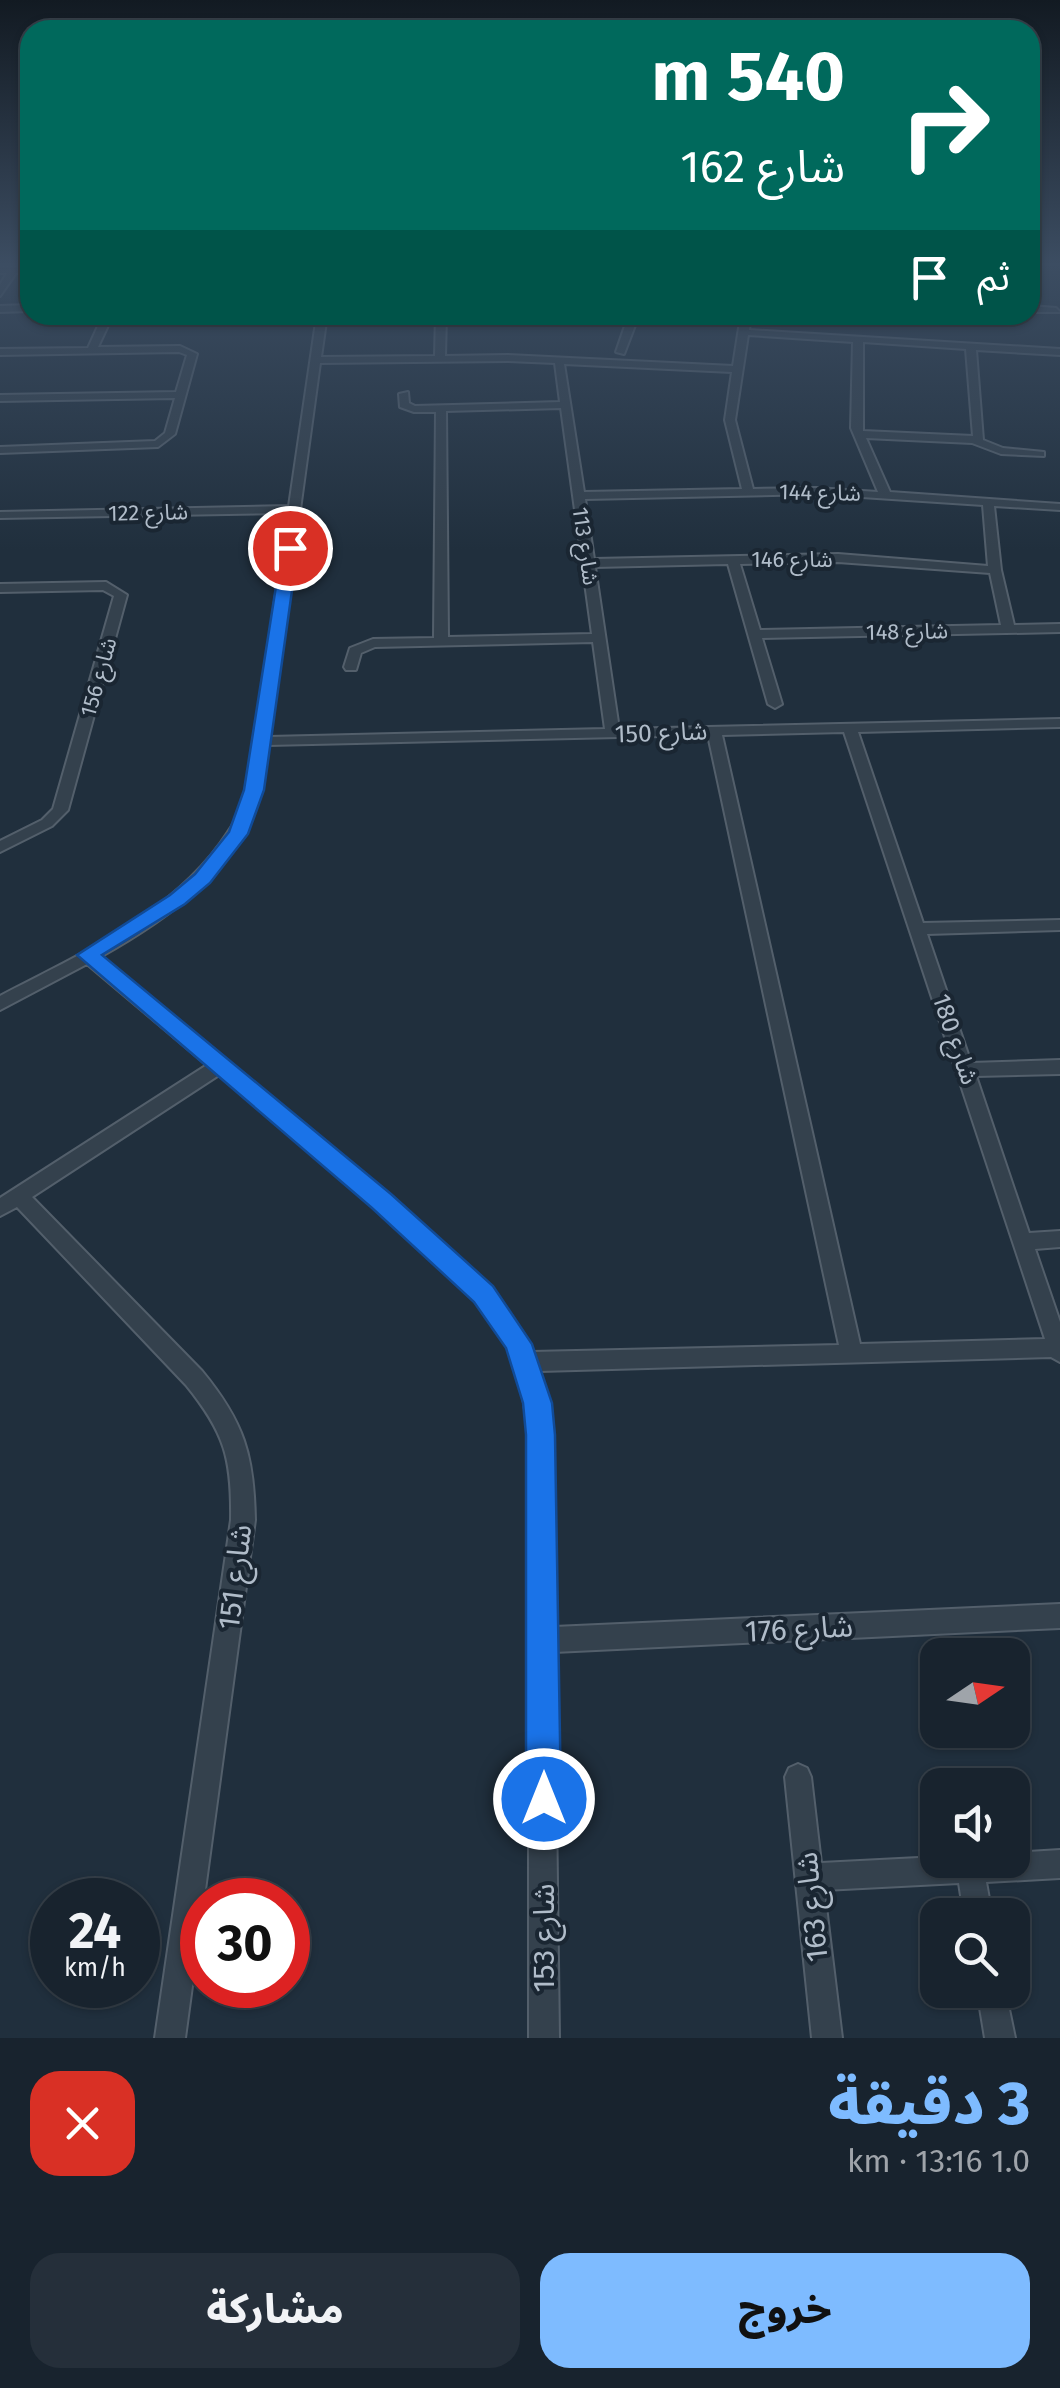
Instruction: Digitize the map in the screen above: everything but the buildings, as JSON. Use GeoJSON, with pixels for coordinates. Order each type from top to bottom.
{"type":"FeatureCollection","features":[{"type":"Feature","properties":{"kind":"street"},"geometry":{"type":"LineString","coordinates":[[0,450],[158,444],[168,438],[191,360]]}},
{"type":"Feature","properties":{"kind":"street"},"geometry":{"type":"LineString","coordinates":[[0,1004],[177,900],[223,856],[248,812],[317,360]]}},
{"type":"Feature","properties":{"kind":"street","name":"شارع 113"},"geometry":{"type":"LineString","coordinates":[[559,360],[613,733]]}},
{"type":"Feature","properties":{"kind":"street"},"geometry":{"type":"LineString","coordinates":[[561,360],[736,369]]}},
{"type":"Feature","properties":{"kind":"street"},"geometry":{"type":"LineString","coordinates":[[737,360],[730,426],[748,492]]}},
{"type":"Feature","properties":{"kind":"street"},"geometry":{"type":"LineString","coordinates":[[857,360],[858,434],[885,494]]}},
{"type":"Feature","properties":{"kind":"street"},"geometry":{"type":"LineString","coordinates":[[973,360],[981,434],[975,440]]}},
{"type":"Feature","properties":{"kind":"street"},"geometry":{"type":"LineString","coordinates":[[404,394],[404,405],[409,408],[566,404]]}},
{"type":"Feature","properties":{"kind":"street"},"geometry":{"type":"LineString","coordinates":[[0,398],[180,395]]}},
{"type":"Feature","properties":{"kind":"street"},"geometry":{"type":"LineString","coordinates":[[441,408],[442,641]]}},
{"type":"Feature","properties":{"kind":"street"},"geometry":{"type":"LineString","coordinates":[[858,434],[975,440],[1001,451],[1040,454]]}},
{"type":"Feature","properties":{"kind":"street","name":"شارع 144"},"geometry":{"type":"LineString","coordinates":[[579,496],[885,494],[1060,507]]}},
{"type":"Feature","properties":{"kind":"street"},"geometry":{"type":"LineString","coordinates":[[988,501],[995,570],[1008,629]]}},
{"type":"Feature","properties":{"kind":"street","name":"شارع 122"},"geometry":{"type":"LineString","coordinates":[[0,515],[296,509]]}},
{"type":"Feature","properties":{"kind":"street"},"geometry":{"type":"LineString","coordinates":[[733,559],[775,704]]}},
{"type":"Feature","properties":{"kind":"street","name":"شارع 146"},"geometry":{"type":"LineString","coordinates":[[589,563],[866,559],[995,570]]}},
{"type":"Feature","properties":{"kind":"street","name":"شارع 156"},"geometry":{"type":"LineString","coordinates":[[0,588],[106,586],[122,595],[60,810],[47,823],[0,846]]}},
{"type":"Feature","properties":{"kind":"street","name":"شارع 148"},"geometry":{"type":"LineString","coordinates":[[755,634],[1060,628]]}},
{"type":"Feature","properties":{"kind":"street"},"geometry":{"type":"LineString","coordinates":[[351,667],[355,651],[365,644],[599,638]]}},
{"type":"Feature","properties":{"kind":"street","name":"شارع 150"},"geometry":{"type":"LineString","coordinates":[[261,742],[1060,723]]}},
{"type":"Feature","properties":{"kind":"street","name":"شارع 180"},"geometry":{"type":"LineString","coordinates":[[849,727],[1059,1351]]}},
{"type":"Feature","properties":{"kind":"street"},"geometry":{"type":"LineString","coordinates":[[714,730],[852,1356]]}},
{"type":"Feature","properties":{"kind":"street"},"geometry":{"type":"LineString","coordinates":[[918,929],[1060,925]]}},
{"type":"Feature","properties":{"kind":"street","name":"شارع 153"},"geometry":{"type":"LineString","coordinates":[[88,955],[382,1201],[484,1294],[503,1318],[526,1362],[538,1403],[540,1435],[544,2038]]}},
{"type":"Feature","properties":{"kind":"street"},"geometry":{"type":"LineString","coordinates":[[9,1202],[220,1066]]}},
{"type":"Feature","properties":{"kind":"street"},"geometry":{"type":"LineString","coordinates":[[966,1070],[1060,1066]]}},
{"type":"Feature","properties":{"kind":"street","name":"شارع 151"},"geometry":{"type":"LineString","coordinates":[[9,1202],[194,1378],[217,1406],[234,1440],[243,1478],[239,1564],[170,2038]]}},
{"type":"Feature","properties":{"kind":"street"},"geometry":{"type":"LineString","coordinates":[[1023,1240],[1060,1239]]}},
{"type":"Feature","properties":{"kind":"street"},"geometry":{"type":"LineString","coordinates":[[526,1362],[1059,1351]]}},
{"type":"Feature","properties":{"kind":"street","name":"شارع 176"},"geometry":{"type":"LineString","coordinates":[[544,1640],[1058,1617]]}},
{"type":"Feature","properties":{"kind":"street","name":"شارع 163"},"geometry":{"type":"LineString","coordinates":[[798,1777],[826,2038]]}},
{"type":"Feature","properties":{"kind":"street"},"geometry":{"type":"LineString","coordinates":[[1030,1866],[1060,1864]]}},
{"type":"Feature","properties":{"kind":"street"},"geometry":{"type":"LineString","coordinates":[[809,1877],[920,1871]]}},
{"type":"Feature","properties":{"kind":"street"},"geometry":{"type":"LineString","coordinates":[[994,2008],[1000,2038]]}},
{"type":"Feature","properties":{"kind":"route"},"geometry":{"type":"LineString","coordinates":[[290,548],[254,790],[238,834],[223,856],[177,900],[88,955],[382,1201],[484,1294],[518,1344],[538,1403],[540,1435],[544,1799]]}}]}
